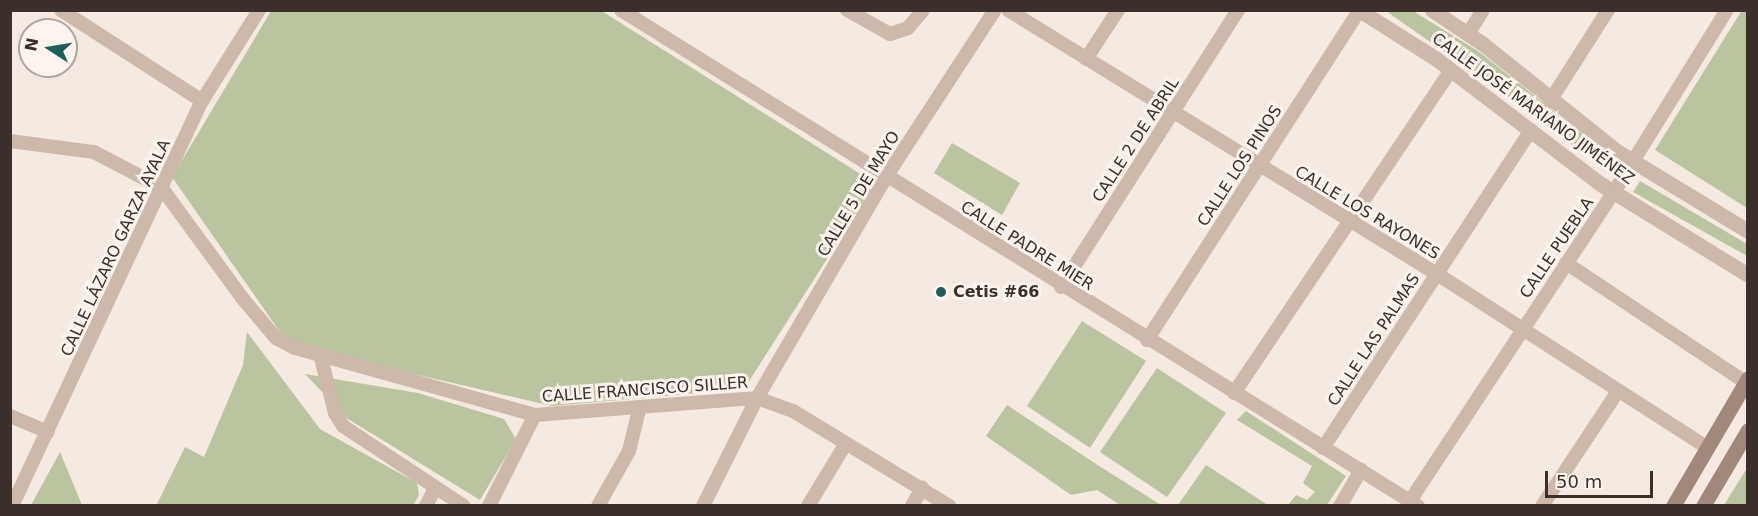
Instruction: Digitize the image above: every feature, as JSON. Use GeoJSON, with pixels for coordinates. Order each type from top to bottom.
{"type":"FeatureCollection","features":[{"type":"Feature","properties":{"kind":"main road"},"geometry":{"type":"LineString","coordinates":[[1673,506],[1746,380]]}},
{"type":"Feature","properties":{"kind":"main road"},"geometry":{"type":"LineString","coordinates":[[1703,506],[1748,430]]}},
{"type":"Feature","properties":{"kind":"street"},"geometry":{"type":"LineString","coordinates":[[61,10],[202,101]]}},
{"type":"Feature","properties":{"kind":"street","name":"CALLE LÁZARO GARZA AYALA"},"geometry":{"type":"LineString","coordinates":[[12,506],[202,101],[259,10]]}},
{"type":"Feature","properties":{"kind":"street","name":"CALLE PADRE MIER"},"geometry":{"type":"LineString","coordinates":[[621,10],[1061,287],[1414,503]]}},
{"type":"Feature","properties":{"kind":"street"},"geometry":{"type":"LineString","coordinates":[[847,10],[890,34],[908,28],[923,10]]}},
{"type":"Feature","properties":{"kind":"street","name":"CALLE 5 DE MAYO"},"geometry":{"type":"LineString","coordinates":[[703,506],[758,398],[886,177],[995,10]]}},
{"type":"Feature","properties":{"kind":"street","name":"CALLE LOS RAYONES"},"geometry":{"type":"LineString","coordinates":[[1008,10],[1259,167],[1437,274],[1706,447]]}},
{"type":"Feature","properties":{"kind":"street"},"geometry":{"type":"LineString","coordinates":[[1086,59],[1118,10]]}},
{"type":"Feature","properties":{"kind":"street","name":"CALLE 2 DE ABRIL"},"geometry":{"type":"LineString","coordinates":[[1061,287],[1238,10]]}},
{"type":"Feature","properties":{"kind":"street","name":"CALLE JOSÉ MARIANO JIMÉNEZ"},"geometry":{"type":"LineString","coordinates":[[1432,10],[1468,34],[1550,101],[1634,160],[1748,231]]}},
{"type":"Feature","properties":{"kind":"street"},"geometry":{"type":"LineString","coordinates":[[1468,34],[1483,10]]}},
{"type":"Feature","properties":{"kind":"street"},"geometry":{"type":"LineString","coordinates":[[1550,101],[1608,10]]}},
{"type":"Feature","properties":{"kind":"street","name":"CALLE PUEBLA"},"geometry":{"type":"LineString","coordinates":[[1414,503],[1522,330],[1614,192],[1727,10]]}},
{"type":"Feature","properties":{"kind":"street","name":"CALLE JOSÉ MARIANO JIMÉNEZ"},"geometry":{"type":"LineString","coordinates":[[1359,11],[1451,70],[1614,192],[1748,274]]}},
{"type":"Feature","properties":{"kind":"street","name":"CALLE LOS PINOS"},"geometry":{"type":"LineString","coordinates":[[1147,340],[1359,11]]}},
{"type":"Feature","properties":{"kind":"street"},"geometry":{"type":"LineString","coordinates":[[1234,393],[1451,70]]}},
{"type":"Feature","properties":{"kind":"street","name":"CALLE LAS PALMAS"},"geometry":{"type":"LineString","coordinates":[[1323,447],[1530,130]]}},
{"type":"Feature","properties":{"kind":"street"},"geometry":{"type":"LineString","coordinates":[[10,141],[94,153],[160,187]]}},
{"type":"Feature","properties":{"kind":"street","name":"CALLE FRANCISCO SILLER"},"geometry":{"type":"LineString","coordinates":[[160,187],[276,338],[321,358],[535,415],[639,410],[758,398],[793,411],[845,445],[922,488],[949,506]]}},
{"type":"Feature","properties":{"kind":"street"},"geometry":{"type":"LineString","coordinates":[[1566,263],[1746,380]]}},
{"type":"Feature","properties":{"kind":"street"},"geometry":{"type":"LineString","coordinates":[[321,358],[335,413],[344,426],[464,506]]}},
{"type":"Feature","properties":{"kind":"street"},"geometry":{"type":"LineString","coordinates":[[1542,506],[1618,391]]}},
{"type":"Feature","properties":{"kind":"street"},"geometry":{"type":"LineString","coordinates":[[598,506],[629,451],[639,410]]}},
{"type":"Feature","properties":{"kind":"street"},"geometry":{"type":"LineString","coordinates":[[489,506],[535,415]]}},
{"type":"Feature","properties":{"kind":"street"},"geometry":{"type":"LineString","coordinates":[[10,416],[48,432]]}},
{"type":"Feature","properties":{"kind":"street"},"geometry":{"type":"LineString","coordinates":[[808,506],[845,445]]}},
{"type":"Feature","properties":{"kind":"street"},"geometry":{"type":"LineString","coordinates":[[1340,506],[1361,470]]}},
{"type":"Feature","properties":{"kind":"street"},"geometry":{"type":"LineString","coordinates":[[426,506],[435,488]]}},
{"type":"Feature","properties":{"kind":"street"},"geometry":{"type":"LineString","coordinates":[[912,506],[922,488]]}},
{"type":"Feature","properties":{"kind":"green space"},"geometry":{"type":"Polygon","coordinates":[[[600,10],[862,175],[871,190],[744,389],[552,406],[289,345],[172,177],[271,11],[600,10]]]}},
{"type":"Feature","properties":{"kind":"green space"},"geometry":{"type":"Polygon","coordinates":[[[1742,10],[1748,11],[1747,208],[1655,150],[1742,10]]]}},
{"type":"Feature","properties":{"kind":"green space"},"geometry":{"type":"Polygon","coordinates":[[[1386,11],[1413,11],[1478,51],[1614,159],[1606,172],[1526,109],[1386,11]]]}},
{"type":"Feature","properties":{"kind":"green space"},"geometry":{"type":"Polygon","coordinates":[[[952,143],[1020,183],[1002,215],[934,173],[952,143]]]}},
{"type":"Feature","properties":{"kind":"green space"},"geometry":{"type":"Polygon","coordinates":[[[1640,181],[1747,244],[1747,256],[1633,192],[1640,181]]]}},
{"type":"Feature","properties":{"kind":"green space"},"geometry":{"type":"Polygon","coordinates":[[[1082,321],[1146,361],[1090,448],[1027,406],[1082,321]]]}},
{"type":"Feature","properties":{"kind":"green space"},"geometry":{"type":"Polygon","coordinates":[[[247,332],[320,429],[417,483],[419,495],[413,506],[156,506],[185,447],[204,457],[243,365],[247,332]]]}},
{"type":"Feature","properties":{"kind":"green space"},"geometry":{"type":"Polygon","coordinates":[[[1157,368],[1226,413],[1167,497],[1100,452],[1157,368]]]}},
{"type":"Feature","properties":{"kind":"green space"},"geometry":{"type":"Polygon","coordinates":[[[305,374],[418,393],[504,419],[516,439],[480,500],[348,419],[305,374]]]}},
{"type":"Feature","properties":{"kind":"green space"},"geometry":{"type":"Polygon","coordinates":[[[1007,405],[1161,505],[1120,505],[1097,490],[1071,495],[986,436],[1007,405]]]}},
{"type":"Feature","properties":{"kind":"green space"},"geometry":{"type":"Polygon","coordinates":[[[1246,411],[1346,476],[1327,505],[1288,505],[1296,495],[1307,500],[1315,492],[1303,483],[1312,466],[1237,420],[1246,411]]]}},
{"type":"Feature","properties":{"kind":"green space"},"geometry":{"type":"Polygon","coordinates":[[[60,452],[82,505],[31,505],[60,452]]]}},
{"type":"Feature","properties":{"kind":"green space"},"geometry":{"type":"Polygon","coordinates":[[[1206,465],[1268,505],[1178,505],[1206,465]]]}},
{"type":"Feature","properties":{"kind":"green space"},"geometry":{"type":"Polygon","coordinates":[[[1747,468],[1747,505],[1724,505],[1747,468]]]}},
{"type":"Feature","properties":{"kind":"place","name":"Cetis #66"},"geometry":{"type":"Point","coordinates":[941,292]}}]}
